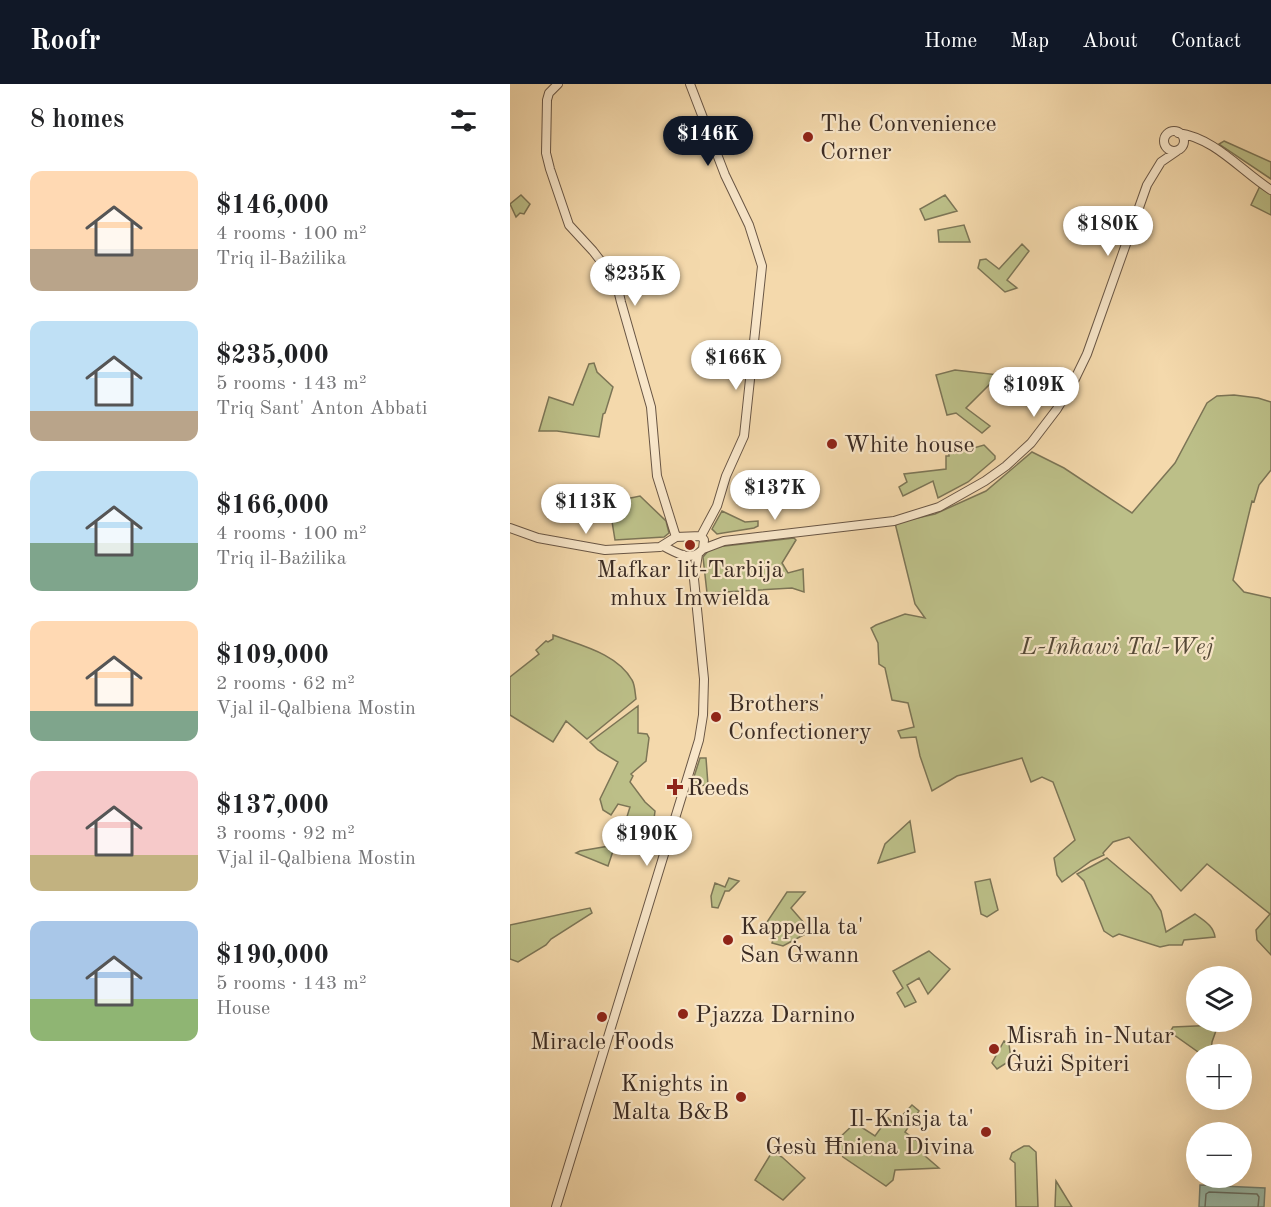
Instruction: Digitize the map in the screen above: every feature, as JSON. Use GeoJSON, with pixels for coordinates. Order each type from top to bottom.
{"type":"FeatureCollection","features":[{"type":"Feature","properties":{"kind":"street"},"geometry":{"type":"LineString","coordinates":[[558,84],[549,93],[546,153],[550,169],[569,225],[616,281],[651,407],[657,476],[679,554],[694,579]]}},
{"type":"Feature","properties":{"kind":"street"},"geometry":{"type":"LineString","coordinates":[[556,1207],[699,740],[703,715],[704,678],[694,579],[702,537],[717,506],[726,476],[744,436],[762,266],[749,225],[725,175],[690,84]]}},
{"type":"Feature","properties":{"kind":"street"},"geometry":{"type":"LineString","coordinates":[[663,546],[679,554],[700,551],[724,541],[894,520],[939,507],[985,481],[1006,466],[1031,443],[1073,383],[1087,354],[1147,185],[1161,162],[1168,134],[1179,133],[1201,140],[1271,190]]}},
{"type":"Feature","properties":{"kind":"street"},"geometry":{"type":"LineString","coordinates":[[1179,133],[1184,140],[1179,150]]}},
{"type":"Feature","properties":{"kind":"street"},"geometry":{"type":"LineString","coordinates":[[1161,162],[1179,150],[1201,140]]}},
{"type":"Feature","properties":{"kind":"street"},"geometry":{"type":"LineString","coordinates":[[1164,143],[1170,151],[1179,150]]}},
{"type":"Feature","properties":{"kind":"street"},"geometry":{"type":"LineString","coordinates":[[510,528],[537,538],[605,550],[663,546],[675,538],[702,537],[724,541]]}},
{"type":"Feature","properties":{"kind":"green space"},"geometry":{"type":"Polygon","coordinates":[[[1224,141],[1271,162],[1271,179],[1219,144],[1224,141]]]}},
{"type":"Feature","properties":{"kind":"green space"},"geometry":{"type":"Polygon","coordinates":[[[1260,186],[1271,192],[1271,215],[1251,205],[1260,186]]]}},
{"type":"Feature","properties":{"kind":"green space"},"geometry":{"type":"Polygon","coordinates":[[[521,195],[530,204],[524,214],[520,213],[516,217],[510,204],[521,195]]]}},
{"type":"Feature","properties":{"kind":"green space"},"geometry":{"type":"Polygon","coordinates":[[[945,195],[957,211],[925,220],[920,209],[945,195]]]}},
{"type":"Feature","properties":{"kind":"green space"},"geometry":{"type":"Polygon","coordinates":[[[964,225],[970,242],[939,242],[938,230],[964,225]]]}},
{"type":"Feature","properties":{"kind":"green space"},"geometry":{"type":"Polygon","coordinates":[[[1022,244],[1029,251],[1007,280],[1017,288],[1005,292],[978,268],[980,260],[986,259],[999,269],[1022,244]]]}},
{"type":"Feature","properties":{"kind":"green space"},"geometry":{"type":"Polygon","coordinates":[[[594,363],[597,372],[613,387],[603,414],[599,437],[539,431],[549,397],[573,405],[589,364],[594,363]]]}},
{"type":"Feature","properties":{"kind":"green space"},"geometry":{"type":"Polygon","coordinates":[[[955,370],[999,375],[966,408],[990,426],[982,433],[956,413],[947,415],[936,375],[955,370]]]}},
{"type":"Feature","properties":{"kind":"green space","name":"L-Inħawi Tal-Wej"},"geometry":{"type":"Polygon","coordinates":[[[1234,395],[1271,402],[1271,470],[1259,485],[1254,502],[1252,501],[1233,580],[1244,592],[1271,598],[1271,955],[1257,940],[1256,930],[1270,914],[1207,864],[1181,891],[1129,837],[1113,842],[1103,853],[1104,855],[1091,861],[1062,882],[1057,875],[1054,858],[1075,840],[1053,782],[1042,777],[1031,782],[1022,758],[957,776],[932,791],[916,737],[901,738],[898,731],[914,727],[908,703],[892,700],[885,668],[879,664],[878,643],[871,628],[905,614],[925,618],[915,604],[895,523],[935,514],[986,491],[1032,452],[1064,468],[1132,513],[1175,463],[1207,403],[1217,396],[1234,395]]]}},
{"type":"Feature","properties":{"kind":"green space"},"geometry":{"type":"Polygon","coordinates":[[[984,445],[995,456],[995,459],[968,482],[938,498],[933,481],[903,496],[899,487],[907,482],[904,474],[946,469],[946,456],[949,456],[949,451],[956,453],[984,445]]]}},
{"type":"Feature","properties":{"kind":"green space"},"geometry":{"type":"Polygon","coordinates":[[[640,496],[666,521],[669,533],[664,537],[615,540],[610,509],[626,499],[640,496]]]}},
{"type":"Feature","properties":{"kind":"green space"},"geometry":{"type":"Polygon","coordinates":[[[722,511],[745,522],[758,521],[758,526],[717,534],[712,529],[722,511]]]}},
{"type":"Feature","properties":{"kind":"green space"},"geometry":{"type":"Polygon","coordinates":[[[794,538],[796,540],[782,563],[788,573],[803,569],[804,592],[792,588],[707,593],[703,557],[709,550],[716,547],[794,538]]]}},
{"type":"Feature","properties":{"kind":"green space"},"geometry":{"type":"Polygon","coordinates":[[[553,635],[597,651],[617,663],[634,684],[636,699],[587,739],[566,721],[553,742],[510,715],[510,677],[539,654],[536,650],[546,641],[553,639],[553,635]]]}},
{"type":"Feature","properties":{"kind":"green space"},"geometry":{"type":"Polygon","coordinates":[[[638,706],[638,733],[647,734],[649,738],[646,761],[631,774],[633,776],[630,782],[655,811],[652,835],[625,823],[630,807],[618,804],[611,815],[603,810],[600,799],[618,762],[598,750],[590,742],[638,706]]]}},
{"type":"Feature","properties":{"kind":"green space"},"geometry":{"type":"Polygon","coordinates":[[[700,758],[706,758],[708,785],[691,786],[700,758]]]}},
{"type":"Feature","properties":{"kind":"green space"},"geometry":{"type":"Polygon","coordinates":[[[910,821],[915,852],[878,863],[885,844],[910,821]]]}},
{"type":"Feature","properties":{"kind":"green space"},"geometry":{"type":"Polygon","coordinates":[[[615,845],[608,866],[576,853],[580,851],[615,845]]]}},
{"type":"Feature","properties":{"kind":"green space"},"geometry":{"type":"Polygon","coordinates":[[[1107,858],[1151,895],[1161,911],[1166,932],[1195,914],[1210,926],[1215,937],[1184,940],[1182,945],[1160,947],[1119,934],[1113,937],[1104,931],[1084,881],[1077,874],[1107,858]]]}},
{"type":"Feature","properties":{"kind":"green space"},"geometry":{"type":"Polygon","coordinates":[[[729,878],[739,881],[729,891],[725,891],[718,908],[712,907],[711,896],[715,883],[725,887],[729,878]]]}},
{"type":"Feature","properties":{"kind":"green space"},"geometry":{"type":"Polygon","coordinates":[[[990,879],[998,910],[987,917],[981,914],[975,882],[990,879]]]}},
{"type":"Feature","properties":{"kind":"green space"},"geometry":{"type":"Polygon","coordinates":[[[787,892],[805,892],[791,908],[811,931],[783,946],[772,943],[775,933],[765,925],[787,892]]]}},
{"type":"Feature","properties":{"kind":"green space"},"geometry":{"type":"Polygon","coordinates":[[[590,908],[592,913],[551,939],[546,945],[518,962],[510,959],[510,925],[590,908]]]}},
{"type":"Feature","properties":{"kind":"green space"},"geometry":{"type":"Polygon","coordinates":[[[929,951],[950,969],[928,994],[919,978],[907,985],[916,1002],[905,1007],[897,993],[903,988],[893,971],[929,951]]]}},
{"type":"Feature","properties":{"kind":"green space"},"geometry":{"type":"Polygon","coordinates":[[[1186,1026],[1186,1032],[1216,1032],[1212,1044],[1187,1044],[1170,1032],[1173,1027],[1186,1026]]]}},
{"type":"Feature","properties":{"kind":"green space"},"geometry":{"type":"Polygon","coordinates":[[[1004,1041],[1009,1044],[1011,1060],[997,1069],[992,1063],[1004,1041]]]}},
{"type":"Feature","properties":{"kind":"green space"},"geometry":{"type":"Polygon","coordinates":[[[912,1105],[919,1111],[905,1132],[928,1149],[924,1155],[939,1168],[895,1170],[893,1180],[886,1186],[843,1157],[835,1142],[855,1123],[875,1136],[888,1118],[894,1124],[912,1105]]]}},
{"type":"Feature","properties":{"kind":"green space"},"geometry":{"type":"Polygon","coordinates":[[[1024,1146],[1029,1146],[1036,1152],[1038,1207],[1016,1207],[1015,1163],[1010,1159],[1012,1153],[1024,1146]]]}},
{"type":"Feature","properties":{"kind":"green space"},"geometry":{"type":"Polygon","coordinates":[[[772,1152],[782,1157],[805,1178],[783,1200],[755,1180],[772,1152]]]}},
{"type":"Feature","properties":{"kind":"green space"},"geometry":{"type":"Polygon","coordinates":[[[1056,1181],[1072,1207],[1055,1207],[1056,1181]]]}},
{"type":"Feature","properties":{"kind":"water"},"geometry":{"type":"Polygon","coordinates":[[[1200,1188],[1265,1188],[1264,1207],[1199,1207],[1200,1188]]]}},
{"type":"Feature","properties":{"kind":"place","name":"The Convenience Corner"},"geometry":{"type":"Point","coordinates":[808,137]}},
{"type":"Feature","properties":{"kind":"place","name":"White house"},"geometry":{"type":"Point","coordinates":[832,444]}},
{"type":"Feature","properties":{"kind":"place","name":"Mafkar lit-Tarbija mhux Imwielda"},"geometry":{"type":"Point","coordinates":[690,545]}},
{"type":"Feature","properties":{"kind":"place","name":"Brothers' Confectionery"},"geometry":{"type":"Point","coordinates":[716,717]}},
{"type":"Feature","properties":{"kind":"place","name":"Reeds"},"geometry":{"type":"Point","coordinates":[675,787]}},
{"type":"Feature","properties":{"kind":"place","name":"Kappella ta' San Ġwann"},"geometry":{"type":"Point","coordinates":[728,940]}},
{"type":"Feature","properties":{"kind":"place","name":"Pjazza Darnino"},"geometry":{"type":"Point","coordinates":[683,1014]}},
{"type":"Feature","properties":{"kind":"place","name":"Miracle Foods"},"geometry":{"type":"Point","coordinates":[602,1017]}},
{"type":"Feature","properties":{"kind":"place","name":"Misraħ in-Nutar Ġużi Spiteri"},"geometry":{"type":"Point","coordinates":[994,1049]}},
{"type":"Feature","properties":{"kind":"place","name":"Knights in Malta B&B"},"geometry":{"type":"Point","coordinates":[741,1097]}},
{"type":"Feature","properties":{"kind":"place","name":"Il-Knisja ta' Gesù Ħniena Divina"},"geometry":{"type":"Point","coordinates":[986,1132]}}]}
